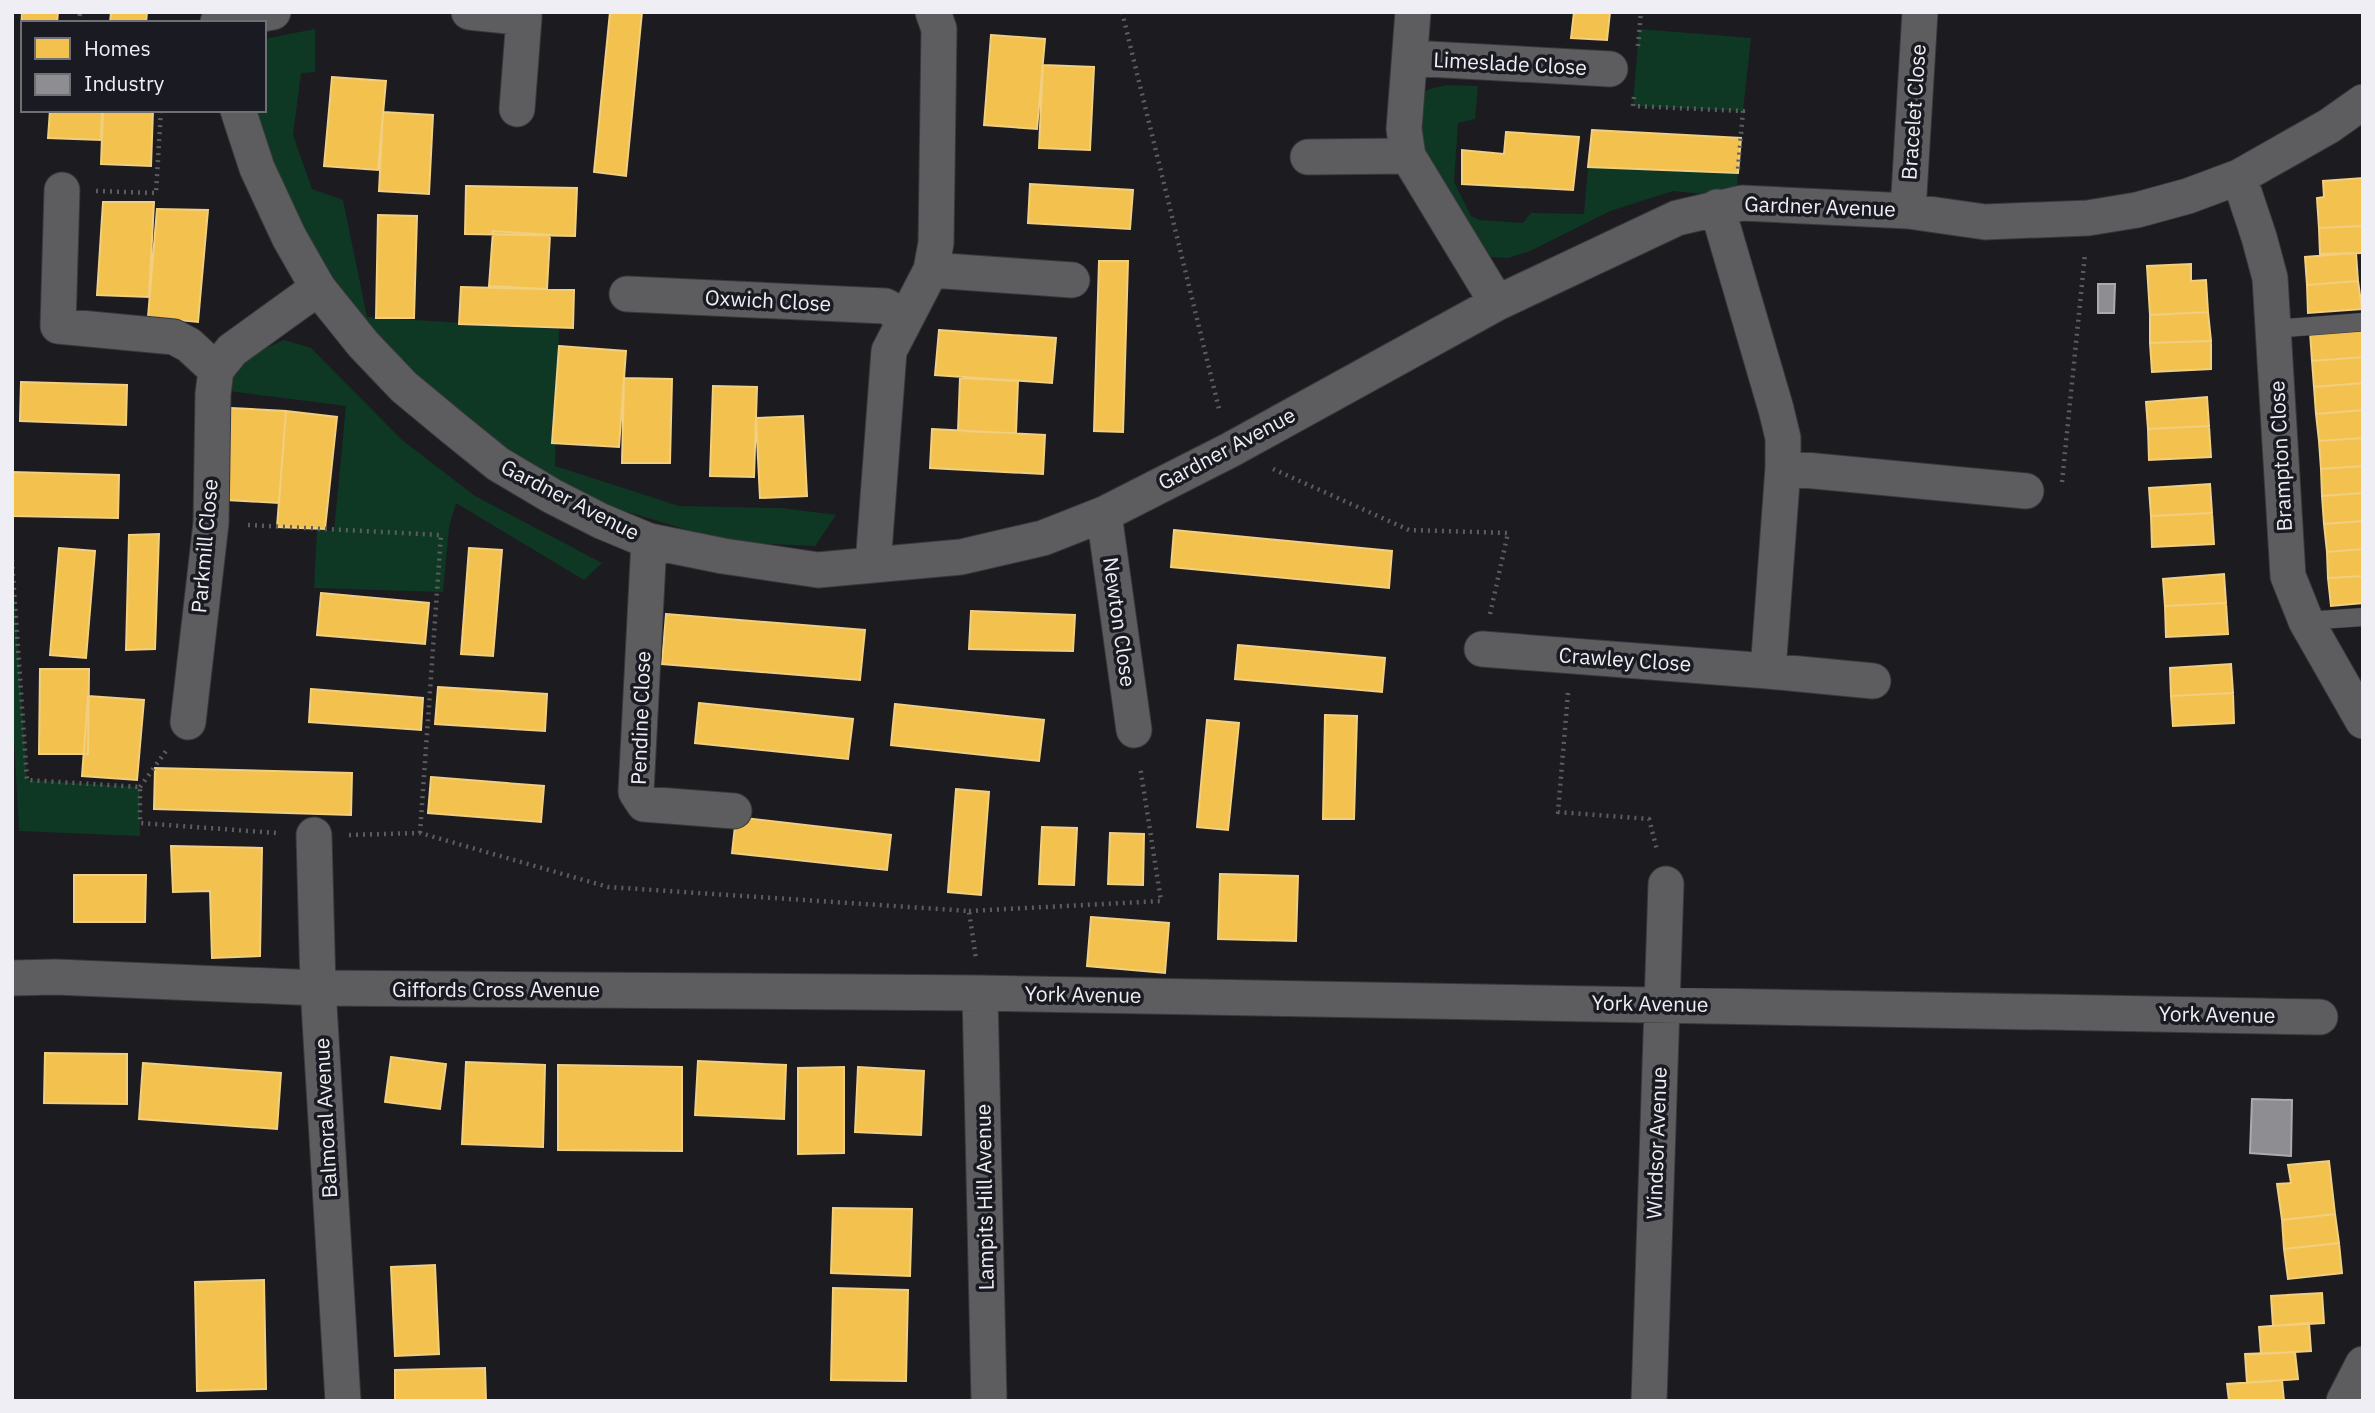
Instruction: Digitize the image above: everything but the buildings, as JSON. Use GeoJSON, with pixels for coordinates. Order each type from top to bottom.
{"type":"FeatureCollection","features":[{"type":"Feature","properties":{"kind":"street"},"geometry":{"type":"LineString","coordinates":[[224,21],[273,12]]}},
{"type":"Feature","properties":{"kind":"street"},"geometry":{"type":"LineString","coordinates":[[468,12],[524,15],[517,109]]}},
{"type":"Feature","properties":{"kind":"street"},"geometry":{"type":"LineString","coordinates":[[873,565],[889,351],[930,270],[936,243],[939,29],[933,12]]}},
{"type":"Feature","properties":{"kind":"street","name":"Limeslade Close"},"geometry":{"type":"LineString","coordinates":[[1413,12],[1404,130],[1408,156],[1497,303]]}},
{"type":"Feature","properties":{"kind":"street","name":"Bracelet Close"},"geometry":{"type":"LineString","coordinates":[[1908,211],[1920,12]]}},
{"type":"Feature","properties":{"kind":"street","name":"Limeslade Close"},"geometry":{"type":"LineString","coordinates":[[1410,58],[1627,72]]}},
{"type":"Feature","properties":{"kind":"street","name":"Gardner Avenue"},"geometry":{"type":"LineString","coordinates":[[239,112],[257,167],[289,237],[318,288],[363,344],[404,387],[498,464],[601,521],[649,541],[723,556],[818,570],[961,557],[1043,538],[1104,514],[1230,450],[1497,303],[1677,218],[1726,205],[1908,211],[1985,222],[2088,218],[2137,210],[2175,200],[2239,177],[2329,126],[2363,102]]}},
{"type":"Feature","properties":{"kind":"street"},"geometry":{"type":"LineString","coordinates":[[1308,157],[1408,156]]}},
{"type":"Feature","properties":{"kind":"street","name":"Brampton Close"},"geometry":{"type":"LineString","coordinates":[[2239,177],[2270,278],[2288,576],[2306,621],[2363,721]]}},
{"type":"Feature","properties":{"kind":"street"},"geometry":{"type":"LineString","coordinates":[[62,190],[58,326],[174,337],[189,345],[216,370],[232,351],[318,288]]}},
{"type":"Feature","properties":{"kind":"street"},"geometry":{"type":"LineString","coordinates":[[1726,205],[1783,438],[1768,671]]}},
{"type":"Feature","properties":{"kind":"street"},"geometry":{"type":"LineString","coordinates":[[930,270],[1072,280]]}},
{"type":"Feature","properties":{"kind":"street","name":"Oxwich Close"},"geometry":{"type":"LineString","coordinates":[[626,294],[885,306],[906,317]]}},
{"type":"Feature","properties":{"kind":"street","name":"Parkmill Close"},"geometry":{"type":"LineString","coordinates":[[188,722],[211,523],[213,394],[216,370]]}},
{"type":"Feature","properties":{"kind":"street"},"geometry":{"type":"LineString","coordinates":[[1783,468],[2026,491]]}},
{"type":"Feature","properties":{"kind":"street","name":"Newton Close"},"geometry":{"type":"LineString","coordinates":[[1104,514],[1134,730]]}},
{"type":"Feature","properties":{"kind":"street","name":"Pendine Close"},"geometry":{"type":"LineString","coordinates":[[649,541],[636,792],[644,804],[734,811]]}},
{"type":"Feature","properties":{"kind":"street","name":"Crawley Close"},"geometry":{"type":"LineString","coordinates":[[1482,649],[1873,681]]}},
{"type":"Feature","properties":{"kind":"street","name":"Balmoral Avenue"},"geometry":{"type":"LineString","coordinates":[[314,835],[318,988],[343,1401]]}},
{"type":"Feature","properties":{"kind":"street","name":"Windsor Avenue"},"geometry":{"type":"LineString","coordinates":[[1649,1401],[1666,884]]}},
{"type":"Feature","properties":{"kind":"street","name":"Giffords Cross Avenue"},"geometry":{"type":"LineString","coordinates":[[12,978],[56,977],[318,988],[980,993]]}},
{"type":"Feature","properties":{"kind":"street","name":"York Avenue"},"geometry":{"type":"LineString","coordinates":[[980,993],[2320,1017]]}},
{"type":"Feature","properties":{"kind":"street","name":"Lampits Hill Avenue"},"geometry":{"type":"LineString","coordinates":[[980,993],[989,1401]]}},
{"type":"Feature","properties":{"kind":"street"},"geometry":{"type":"LineString","coordinates":[[2344,1401],[2363,1364]]}},
{"type":"Feature","properties":{"kind":"lane"},"geometry":{"type":"LineString","coordinates":[[2273,329],[2363,322]]}},
{"type":"Feature","properties":{"kind":"lane"},"geometry":{"type":"LineString","coordinates":[[2306,621],[2363,617]]}},
{"type":"Feature","properties":{"kind":"path"},"geometry":{"type":"LineString","coordinates":[[1122,12],[1230,450],[1409,530],[1508,533],[1482,649]]}},
{"type":"Feature","properties":{"kind":"path"},"geometry":{"type":"LineString","coordinates":[[1640,12],[1627,72],[1633,106],[1743,111],[1726,205]]}},
{"type":"Feature","properties":{"kind":"path"},"geometry":{"type":"LineString","coordinates":[[62,190],[156,193],[161,112]]}},
{"type":"Feature","properties":{"kind":"path"},"geometry":{"type":"LineString","coordinates":[[2026,491],[2061,494],[2088,218]]}},
{"type":"Feature","properties":{"kind":"path"},"geometry":{"type":"LineString","coordinates":[[211,523],[441,535],[420,833]]}},
{"type":"Feature","properties":{"kind":"path"},"geometry":{"type":"LineString","coordinates":[[12,560],[27,780],[140,787]]}},
{"type":"Feature","properties":{"kind":"path"},"geometry":{"type":"LineString","coordinates":[[1571,656],[1558,813],[1649,819],[1666,884]]}},
{"type":"Feature","properties":{"kind":"path"},"geometry":{"type":"LineString","coordinates":[[188,722],[140,787],[140,823],[314,835],[420,833],[608,887],[969,911],[1161,901],[1134,730]]}},
{"type":"Feature","properties":{"kind":"path"},"geometry":{"type":"LineString","coordinates":[[969,911],[980,993]]}},
{"type":"Feature","properties":{"kind":"green space"},"geometry":{"type":"Polygon","coordinates":[[[315,29],[315,72],[301,73],[293,135],[312,189],[343,200],[367,317],[559,329],[555,466],[679,506],[781,508],[836,515],[815,546],[727,542],[589,500],[502,452],[429,395],[333,289],[250,112],[266,112],[266,39],[315,29]]]}},
{"type":"Feature","properties":{"kind":"green space"},"geometry":{"type":"Polygon","coordinates":[[[1639,29],[1751,38],[1743,111],[1633,106],[1639,29]]]}},
{"type":"Feature","properties":{"kind":"green space"},"geometry":{"type":"Polygon","coordinates":[[[1447,85],[1478,86],[1475,119],[1458,123],[1454,182],[1471,216],[1480,220],[1523,223],[1531,213],[1584,214],[1588,167],[1738,173],[1736,197],[1673,191],[1610,211],[1530,251],[1508,258],[1489,257],[1408,156],[1421,95],[1429,89],[1447,85]]]}},
{"type":"Feature","properties":{"kind":"green space"},"geometry":{"type":"Polygon","coordinates":[[[284,340],[311,348],[402,440],[475,496],[602,563],[584,580],[456,503],[449,527],[443,592],[314,588],[317,530],[334,531],[346,406],[221,390],[252,354],[284,340]]]}},
{"type":"Feature","properties":{"kind":"green space"},"geometry":{"type":"Polygon","coordinates":[[[12,560],[27,780],[140,787],[140,836],[19,831],[12,700],[12,560]]]}}]}
